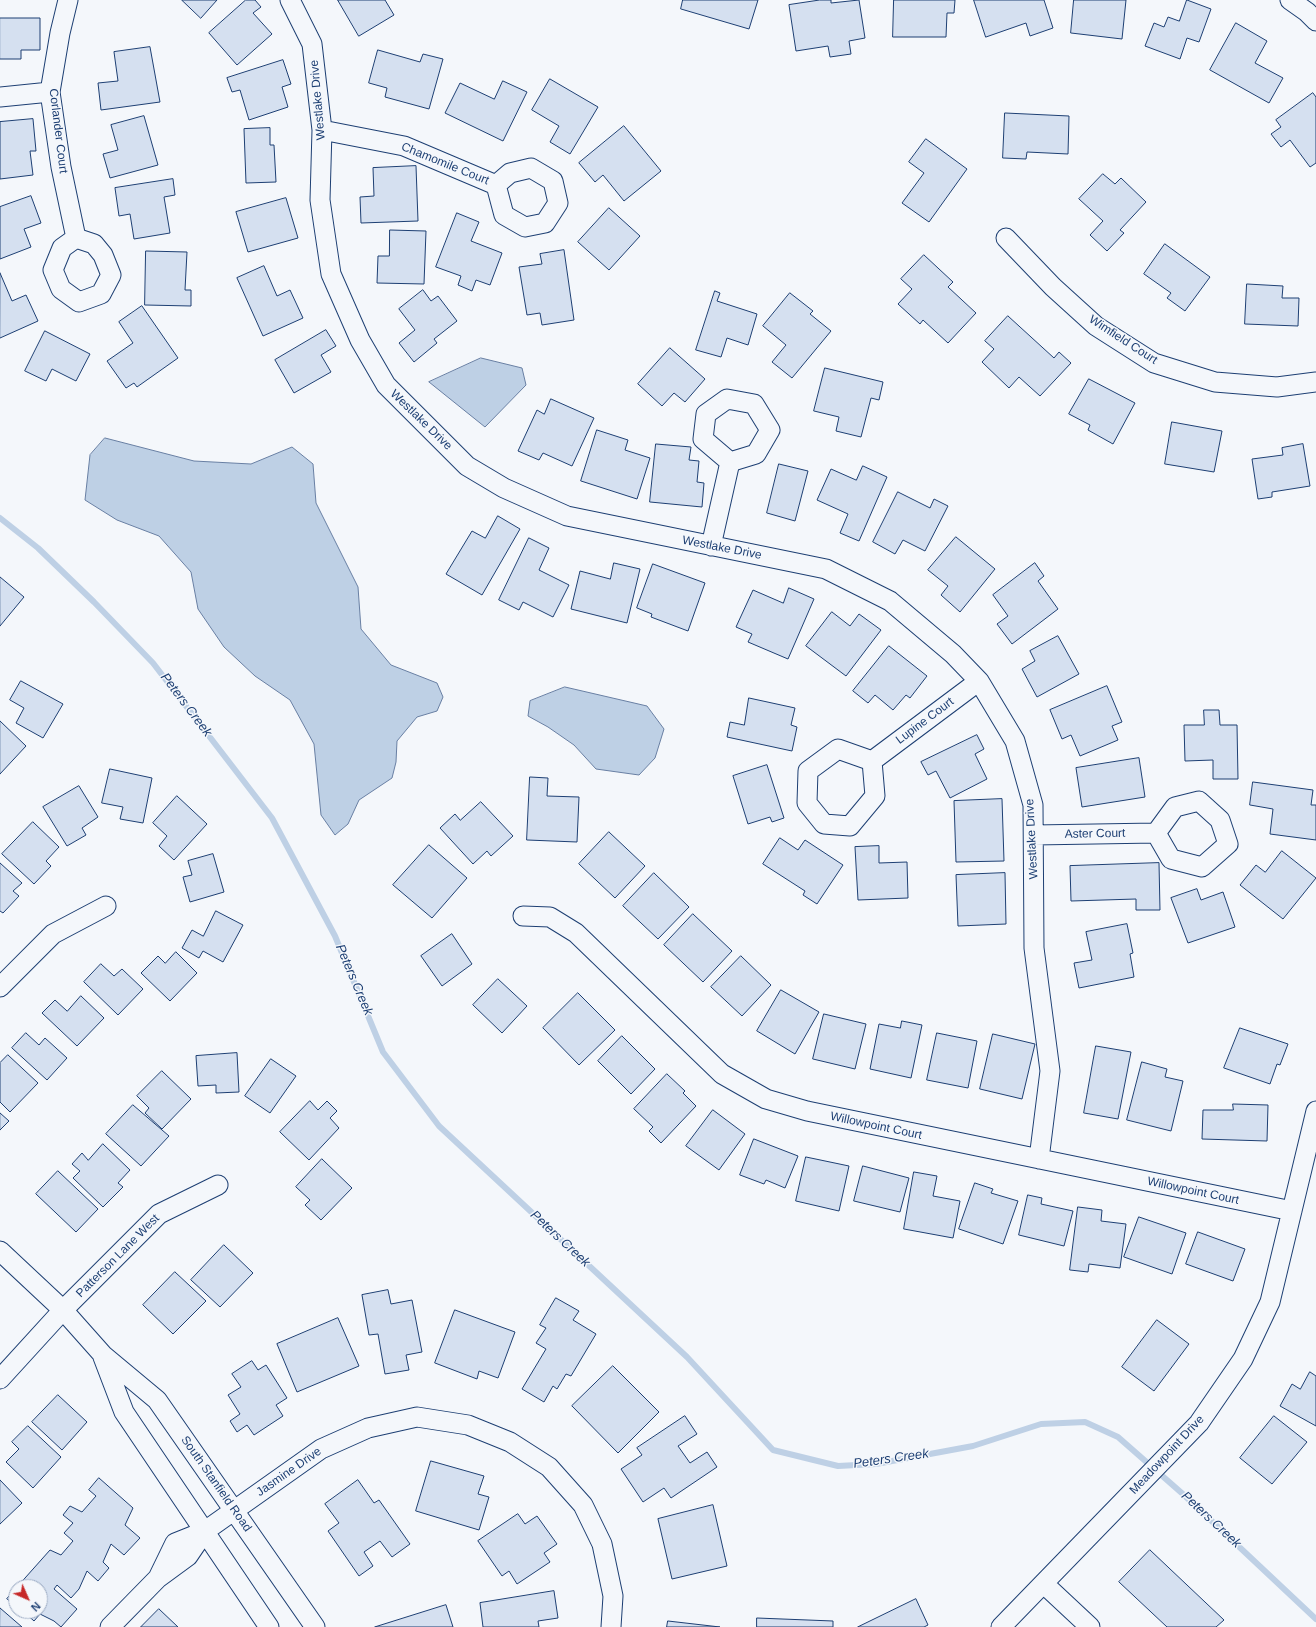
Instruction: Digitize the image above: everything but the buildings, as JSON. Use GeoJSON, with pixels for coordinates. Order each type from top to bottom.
{"type":"FeatureCollection","features":[{"type":"Feature","properties":{"kind":"street","name":"Corlander Court"},"geometry":{"type":"LineString","coordinates":[[68,0],[60,33],[50,92],[61,167],[76,238]]}},
{"type":"Feature","properties":{"kind":"street","name":"Westlake Drive"},"geometry":{"type":"LineString","coordinates":[[290,0],[312,44],[322,130],[320,200],[331,274],[360,340],[386,385],[467,466],[504,488],[567,516],[826,569],[890,601],[953,654],[979,681],[1016,741],[1033,805],[1034,948],[1050,1071],[1039,1159]]}},
{"type":"Feature","properties":{"kind":"street"},"geometry":{"type":"LineString","coordinates":[[1290,0],[1307,12],[1316,21]]}},
{"type":"Feature","properties":{"kind":"street"},"geometry":{"type":"LineString","coordinates":[[0,97],[50,92]]}},
{"type":"Feature","properties":{"kind":"street","name":"Chamomile Court"},"geometry":{"type":"LineString","coordinates":[[322,130],[404,146],[496,185]]}},
{"type":"Feature","properties":{"kind":"street","name":"Wimfield Court"},"geometry":{"type":"LineString","coordinates":[[1006,238],[1053,287],[1096,326],[1154,363],[1215,382],[1277,387],[1316,382]]}},
{"type":"Feature","properties":{"kind":"street"},"geometry":{"type":"LineString","coordinates":[[711,546],[730,462]]}},
{"type":"Feature","properties":{"kind":"street","name":"Lupine Court"},"geometry":{"type":"LineString","coordinates":[[872,761],[979,681]]}},
{"type":"Feature","properties":{"kind":"street","name":"Aster Court"},"geometry":{"type":"LineString","coordinates":[[1034,835],[1156,833]]}},
{"type":"Feature","properties":{"kind":"street"},"geometry":{"type":"LineString","coordinates":[[0,987],[53,934],[106,906]]}},
{"type":"Feature","properties":{"kind":"street","name":"Willowpoint Court"},"geometry":{"type":"LineString","coordinates":[[523,916],[550,917],[576,933],[722,1074],[766,1099],[807,1111],[1292,1211]]}},
{"type":"Feature","properties":{"kind":"street","name":"Meadowpoint Drive"},"geometry":{"type":"LineString","coordinates":[[1001,1627],[1199,1423],[1243,1359],[1270,1302],[1316,1111]]}},
{"type":"Feature","properties":{"kind":"street","name":"Patterson Lane West"},"geometry":{"type":"LineString","coordinates":[[0,1379],[63,1310],[159,1214],[218,1185]]}},
{"type":"Feature","properties":{"kind":"street","name":"South Stanfield Road"},"geometry":{"type":"LineString","coordinates":[[0,1251],[63,1310],[103,1355],[157,1400],[315,1627]]}},
{"type":"Feature","properties":{"kind":"street","name":"South Stanfield Road"},"geometry":{"type":"LineString","coordinates":[[103,1355],[124,1412],[269,1627]]}},
{"type":"Feature","properties":{"kind":"street","name":"Jasmine Drive"},"geometry":{"type":"LineString","coordinates":[[110,1627],[158,1578],[188,1556],[205,1532],[321,1449],[368,1428],[417,1417],[468,1424],[510,1442],[549,1467],[583,1504],[602,1544],[613,1596],[611,1627]]}},
{"type":"Feature","properties":{"kind":"street"},"geometry":{"type":"LineString","coordinates":[[1044,1584],[1090,1627]]}},
{"type":"Feature","properties":{"kind":"water"},"geometry":{"type":"Polygon","coordinates":[[[481,358],[522,368],[526,385],[485,427],[429,382],[481,358]]]}},
{"type":"Feature","properties":{"kind":"water"},"geometry":{"type":"Polygon","coordinates":[[[105,438],[194,461],[251,464],[292,447],[313,464],[316,503],[358,587],[361,629],[391,665],[437,683],[443,697],[437,711],[417,717],[397,741],[396,762],[392,778],[359,800],[348,824],[335,835],[321,815],[314,744],[290,700],[255,676],[224,647],[198,609],[191,572],[159,536],[117,520],[85,500],[90,455],[105,438]]]}},
{"type":"Feature","properties":{"kind":"water"},"geometry":{"type":"Polygon","coordinates":[[[565,687],[647,706],[664,729],[655,758],[639,775],[596,769],[574,745],[548,727],[528,716],[530,701],[565,687]]]}},
{"type":"Feature","properties":{"kind":"waterway","name":"Peters Creek"},"geometry":{"type":"LineString","coordinates":[[0,518],[38,548],[94,602],[153,663],[272,818],[335,936],[383,1052],[439,1126],[687,1357],[773,1450],[838,1466],[876,1464],[973,1446],[1041,1424],[1085,1422],[1118,1437],[1184,1495],[1316,1619]]}}]}
